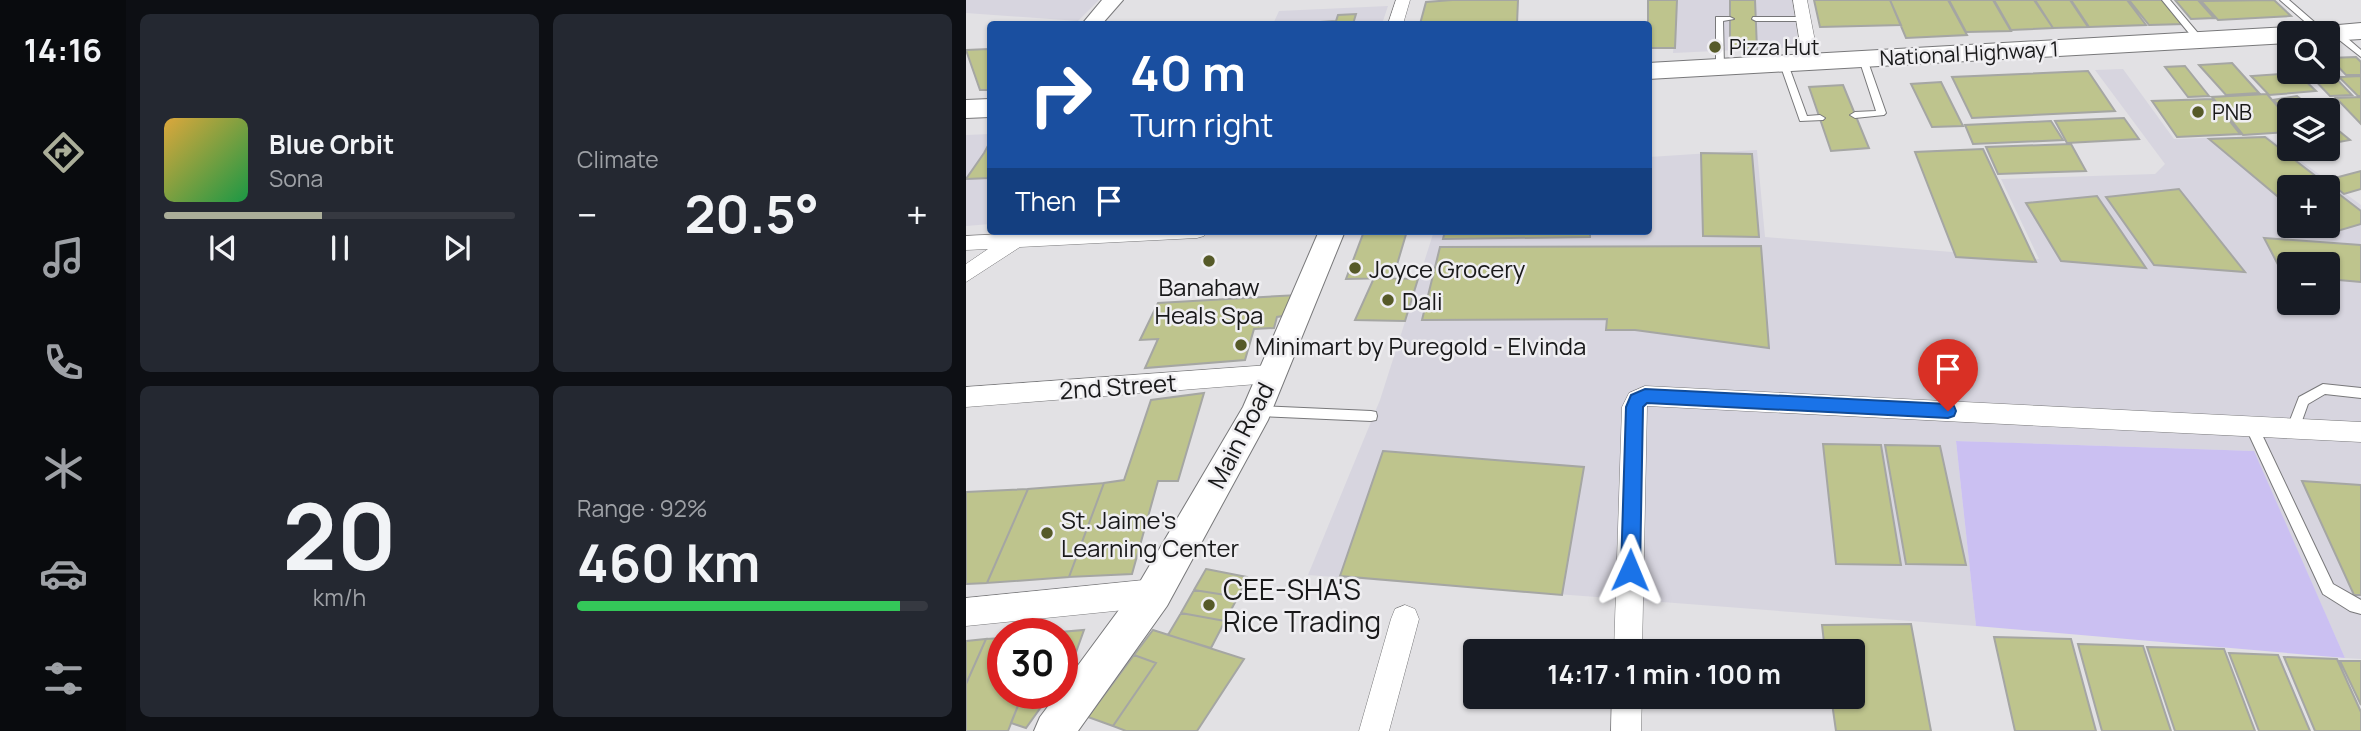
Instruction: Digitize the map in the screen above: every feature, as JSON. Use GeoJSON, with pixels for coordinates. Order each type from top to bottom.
{"type":"FeatureCollection","features":[{"type":"Feature","properties":{"kind":"highway","name":"National Highway 1"},"geometry":{"type":"LineString","coordinates":[[1652,71],[2277,36]]}},
{"type":"Feature","properties":{"kind":"highway"},"geometry":{"type":"LineString","coordinates":[[966,109],[987,108]]}},
{"type":"Feature","properties":{"kind":"street"},"geometry":{"type":"LineString","coordinates":[[1095,21],[1113,0]]}},
{"type":"Feature","properties":{"kind":"street"},"geometry":{"type":"LineString","coordinates":[[1397,21],[1403,0]]}},
{"type":"Feature","properties":{"kind":"street"},"geometry":{"type":"LineString","coordinates":[[1800,0],[1811,62]]}},
{"type":"Feature","properties":{"kind":"street"},"geometry":{"type":"LineString","coordinates":[[966,243],[1117,235]]}},
{"type":"Feature","properties":{"kind":"street","name":"Main Road"},"geometry":{"type":"LineString","coordinates":[[1054,731],[1154,593],[1257,411],[1270,374],[1330,235]]}},
{"type":"Feature","properties":{"kind":"street"},"geometry":{"type":"LineString","coordinates":[[966,275],[1016,240]]}},
{"type":"Feature","properties":{"kind":"street","name":"2nd Street"},"geometry":{"type":"LineString","coordinates":[[966,397],[1270,374]]}},
{"type":"Feature","properties":{"kind":"street"},"geometry":{"type":"LineString","coordinates":[[1628,639],[1634,407],[1637,400],[1645,396],[2361,432]]}},
{"type":"Feature","properties":{"kind":"street"},"geometry":{"type":"LineString","coordinates":[[966,612],[1154,593]]}},
{"type":"Feature","properties":{"kind":"street"},"geometry":{"type":"LineString","coordinates":[[1374,731],[1405,619]]}},
{"type":"Feature","properties":{"kind":"street"},"geometry":{"type":"LineString","coordinates":[[1626,731],[1627,709]]}},
{"type":"Feature","properties":{"kind":"lane"},"geometry":{"type":"LineString","coordinates":[[2166,0],[2200,41]]}},
{"type":"Feature","properties":{"kind":"lane"},"geometry":{"type":"LineString","coordinates":[[2284,0],[2318,21]]}},
{"type":"Feature","properties":{"kind":"lane"},"geometry":{"type":"LineString","coordinates":[[1720,68],[1719,19],[1730,19]]}},
{"type":"Feature","properties":{"kind":"lane"},"geometry":{"type":"LineString","coordinates":[[1756,19],[1803,19]]}},
{"type":"Feature","properties":{"kind":"lane"},"geometry":{"type":"LineString","coordinates":[[2340,36],[2361,54]]}},
{"type":"Feature","properties":{"kind":"lane"},"geometry":{"type":"LineString","coordinates":[[1856,115],[1881,113],[1863,59]]}},
{"type":"Feature","properties":{"kind":"lane"},"geometry":{"type":"LineString","coordinates":[[1784,64],[1803,119],[1820,118]]}},
{"type":"Feature","properties":{"kind":"lane"},"geometry":{"type":"LineString","coordinates":[[2293,428],[2303,401],[2323,389],[2361,393]]}},
{"type":"Feature","properties":{"kind":"lane"},"geometry":{"type":"LineString","coordinates":[[1257,411],[1371,416]]}},
{"type":"Feature","properties":{"kind":"lane"},"geometry":{"type":"LineString","coordinates":[[2251,426],[2328,589],[2361,607]]}},
{"type":"Feature","properties":{"kind":"shaded area"},"geometry":{"type":"Polygon","coordinates":[[[966,0],[1099,0],[1078,21],[966,13],[966,0]]]}},
{"type":"Feature","properties":{"kind":"shaded area"},"geometry":{"type":"Polygon","coordinates":[[[1678,0],[1792,0],[1799,47],[1673,53],[1678,0]]]}},
{"type":"Feature","properties":{"kind":"shaded area"},"geometry":{"type":"Polygon","coordinates":[[[1388,6],[1383,21],[1274,21],[1279,11],[1388,6]]]}},
{"type":"Feature","properties":{"kind":"shaded area"},"geometry":{"type":"Polygon","coordinates":[[[2123,69],[2174,139],[2267,136],[2277,143],[2277,161],[2301,161],[2320,175],[2277,175],[2277,238],[2340,238],[2340,190],[2361,205],[2361,659],[2345,658],[2253,451],[1956,441],[1976,626],[1308,575],[1380,400],[1433,235],[1652,235],[1652,157],[1757,150],[1765,237],[2039,259],[2001,179],[2155,174],[2165,164],[2095,70],[2123,69]]]}},
{"type":"Feature","properties":{"kind":"shaded area"},"geometry":{"type":"Polygon","coordinates":[[[987,134],[987,224],[966,226],[966,135],[987,134]]]}},
{"type":"Feature","properties":{"kind":"shaded area"},"geometry":{"type":"Polygon","coordinates":[[[1956,441],[2254,451],[2345,658],[1976,626],[1956,441]]]}},
{"type":"Feature","properties":{"kind":"building"},"geometry":{"type":"Polygon","coordinates":[[[1518,0],[1517,21],[1421,21],[1426,2],[1518,0]]]}},
{"type":"Feature","properties":{"kind":"building"},"geometry":{"type":"Polygon","coordinates":[[[1648,0],[1677,0],[1675,48],[1652,48],[1652,21],[1648,21],[1648,0]]]}},
{"type":"Feature","properties":{"kind":"building"},"geometry":{"type":"Polygon","coordinates":[[[1730,0],[1755,0],[1757,49],[1730,49],[1730,0]]]}},
{"type":"Feature","properties":{"kind":"building"},"geometry":{"type":"Polygon","coordinates":[[[1814,0],[1890,0],[1901,25],[1820,27],[1814,0]]]}},
{"type":"Feature","properties":{"kind":"building"},"geometry":{"type":"Polygon","coordinates":[[[1890,0],[1948,0],[1967,35],[1906,38],[1890,0]]]}},
{"type":"Feature","properties":{"kind":"building"},"geometry":{"type":"Polygon","coordinates":[[[1949,0],[1993,0],[2011,31],[1966,32],[1949,0]]]}},
{"type":"Feature","properties":{"kind":"building"},"geometry":{"type":"Polygon","coordinates":[[[1994,0],[2034,0],[2053,28],[2011,30],[1994,0]]]}},
{"type":"Feature","properties":{"kind":"building"},"geometry":{"type":"Polygon","coordinates":[[[2035,0],[2070,0],[2088,27],[2053,28],[2035,0]]]}},
{"type":"Feature","properties":{"kind":"building"},"geometry":{"type":"Polygon","coordinates":[[[2071,0],[2127,0],[2146,25],[2089,27],[2071,0]]]}},
{"type":"Feature","properties":{"kind":"building"},"geometry":{"type":"Polygon","coordinates":[[[2129,0],[2164,0],[2184,24],[2149,25],[2129,0]]]}},
{"type":"Feature","properties":{"kind":"building"},"geometry":{"type":"Polygon","coordinates":[[[2175,0],[2198,0],[2214,18],[2191,19],[2175,0]]]}},
{"type":"Feature","properties":{"kind":"building"},"geometry":{"type":"Polygon","coordinates":[[[2274,0],[2291,16],[2218,20],[2201,1],[2274,0]]]}},
{"type":"Feature","properties":{"kind":"building"},"geometry":{"type":"Polygon","coordinates":[[[1356,14],[1354,21],[1336,21],[1338,15],[1356,14]]]}},
{"type":"Feature","properties":{"kind":"building"},"geometry":{"type":"Polygon","coordinates":[[[987,49],[987,90],[980,90],[966,50],[987,49]]]}},
{"type":"Feature","properties":{"kind":"building"},"geometry":{"type":"Polygon","coordinates":[[[2356,57],[2361,62],[2361,75],[2346,75],[2340,69],[2340,58],[2356,57]]]}},
{"type":"Feature","properties":{"kind":"building"},"geometry":{"type":"Polygon","coordinates":[[[2232,63],[2259,93],[2226,95],[2199,65],[2232,63]]]}},
{"type":"Feature","properties":{"kind":"building"},"geometry":{"type":"Polygon","coordinates":[[[2185,66],[2209,96],[2188,97],[2165,67],[2185,66]]]}},
{"type":"Feature","properties":{"kind":"building"},"geometry":{"type":"Polygon","coordinates":[[[2088,71],[2115,111],[1972,118],[1952,77],[2088,71]]]}},
{"type":"Feature","properties":{"kind":"building"},"geometry":{"type":"Polygon","coordinates":[[[2277,74],[2277,84],[2309,84],[2316,91],[2269,95],[2251,76],[2277,74]]]}},
{"type":"Feature","properties":{"kind":"building"},"geometry":{"type":"Polygon","coordinates":[[[2361,76],[2361,96],[2358,96],[2340,77],[2361,76]]]}},
{"type":"Feature","properties":{"kind":"building"},"geometry":{"type":"Polygon","coordinates":[[[1941,82],[1963,126],[1932,127],[1911,84],[1941,82]]]}},
{"type":"Feature","properties":{"kind":"building"},"geometry":{"type":"Polygon","coordinates":[[[2340,82],[2352,95],[2330,96],[2318,84],[2340,82]]]}},
{"type":"Feature","properties":{"kind":"building"},"geometry":{"type":"Polygon","coordinates":[[[1843,85],[1869,148],[1831,151],[1809,87],[1843,85]]]}},
{"type":"Feature","properties":{"kind":"building"},"geometry":{"type":"Polygon","coordinates":[[[2267,94],[2277,106],[2277,133],[2243,135],[2212,97],[2267,94]]]}},
{"type":"Feature","properties":{"kind":"building"},"geometry":{"type":"Polygon","coordinates":[[[2361,97],[2361,124],[2340,102],[2340,98],[2336,98],[2361,97]]]}},
{"type":"Feature","properties":{"kind":"building"},"geometry":{"type":"Polygon","coordinates":[[[2212,99],[2240,134],[2177,137],[2152,101],[2212,99]]]}},
{"type":"Feature","properties":{"kind":"building"},"geometry":{"type":"Polygon","coordinates":[[[2124,118],[2139,139],[2067,143],[2055,121],[2124,118]]]}},
{"type":"Feature","properties":{"kind":"building"},"geometry":{"type":"Polygon","coordinates":[[[2051,121],[2063,140],[1973,144],[1965,125],[2051,121]]]}},
{"type":"Feature","properties":{"kind":"building"},"geometry":{"type":"Polygon","coordinates":[[[2340,132],[2350,140],[2340,142],[2340,132]]]}},
{"type":"Feature","properties":{"kind":"building"},"geometry":{"type":"Polygon","coordinates":[[[2265,137],[2277,146],[2277,161],[2296,161],[2314,175],[2277,175],[2277,196],[2209,139],[2265,137]]]}},
{"type":"Feature","properties":{"kind":"building"},"geometry":{"type":"Polygon","coordinates":[[[2071,144],[2086,171],[1998,174],[1986,147],[2071,144]]]}},
{"type":"Feature","properties":{"kind":"building"},"geometry":{"type":"Polygon","coordinates":[[[987,148],[987,178],[966,179],[987,148]]]}},
{"type":"Feature","properties":{"kind":"building"},"geometry":{"type":"Polygon","coordinates":[[[1983,149],[2036,262],[1956,257],[1915,152],[1983,149]]]}},
{"type":"Feature","properties":{"kind":"building"},"geometry":{"type":"Polygon","coordinates":[[[1701,153],[1752,154],[1759,237],[1703,236],[1701,153]]]}},
{"type":"Feature","properties":{"kind":"building"},"geometry":{"type":"Polygon","coordinates":[[[2361,171],[2361,189],[2344,194],[2340,191],[2340,177],[2361,171]]]}},
{"type":"Feature","properties":{"kind":"building"},"geometry":{"type":"Polygon","coordinates":[[[2179,189],[2245,272],[2154,265],[2106,197],[2179,189]]]}},
{"type":"Feature","properties":{"kind":"building"},"geometry":{"type":"Polygon","coordinates":[[[2340,195],[2361,211],[2361,224],[2340,230],[2340,195]]]}},
{"type":"Feature","properties":{"kind":"building"},"geometry":{"type":"Polygon","coordinates":[[[2097,196],[2146,268],[2061,261],[2026,203],[2097,196]]]}},
{"type":"Feature","properties":{"kind":"building"},"geometry":{"type":"Polygon","coordinates":[[[1363,235],[1406,235],[1393,278],[1346,279],[1363,235]]]}},
{"type":"Feature","properties":{"kind":"building"},"geometry":{"type":"Polygon","coordinates":[[[1444,235],[1590,235],[1590,237],[1443,239],[1444,235]]]}},
{"type":"Feature","properties":{"kind":"building"},"geometry":{"type":"Polygon","coordinates":[[[2264,238],[2361,245],[2361,282],[2340,280],[2340,252],[2277,252],[2277,263],[2264,238]]]}},
{"type":"Feature","properties":{"kind":"building"},"geometry":{"type":"Polygon","coordinates":[[[1761,246],[1769,348],[1635,330],[1606,330],[1607,319],[1422,320],[1440,247],[1761,246]]]}},
{"type":"Feature","properties":{"kind":"building","name":"Dali"},"geometry":{"type":"Polygon","coordinates":[[[1374,278],[1418,279],[1405,321],[1355,320],[1374,278]]]}},
{"type":"Feature","properties":{"kind":"building"},"geometry":{"type":"Polygon","coordinates":[[[1298,295],[1289,315],[1277,317],[1274,328],[1254,329],[1245,360],[1145,368],[1158,339],[1140,340],[1158,303],[1298,295]]]}},
{"type":"Feature","properties":{"kind":"building"},"geometry":{"type":"Polygon","coordinates":[[[1204,393],[1178,481],[1158,481],[1132,574],[1069,577],[1104,483],[1124,480],[1151,400],[1204,393]]]}},
{"type":"Feature","properties":{"kind":"building"},"geometry":{"type":"Polygon","coordinates":[[[1823,444],[1881,445],[1901,565],[1836,564],[1823,444]]]}},
{"type":"Feature","properties":{"kind":"building"},"geometry":{"type":"Polygon","coordinates":[[[1885,445],[1940,446],[1966,565],[1906,564],[1885,445]]]}},
{"type":"Feature","properties":{"kind":"building"},"geometry":{"type":"Polygon","coordinates":[[[1383,451],[1584,467],[1562,595],[1340,576],[1383,451]]]}},
{"type":"Feature","properties":{"kind":"building"},"geometry":{"type":"Polygon","coordinates":[[[2302,481],[2361,485],[2361,595],[2354,595],[2302,481]]]}},
{"type":"Feature","properties":{"kind":"building","name":"St. Jaime's Learning Center"},"geometry":{"type":"Polygon","coordinates":[[[1104,483],[1069,577],[987,583],[1028,489],[1104,483]]]}},
{"type":"Feature","properties":{"kind":"building"},"geometry":{"type":"Polygon","coordinates":[[[1028,489],[987,583],[966,584],[966,492],[1028,489]]]}},
{"type":"Feature","properties":{"kind":"building"},"geometry":{"type":"Polygon","coordinates":[[[1206,569],[1247,577],[1238,597],[1194,590],[1206,569]]]}},
{"type":"Feature","properties":{"kind":"building","name":"CEE-SHA'S Rice Trading"},"geometry":{"type":"Polygon","coordinates":[[[1194,590],[1238,597],[1225,621],[1181,613],[1194,590]]]}},
{"type":"Feature","properties":{"kind":"building"},"geometry":{"type":"Polygon","coordinates":[[[1181,613],[1225,621],[1211,648],[1168,635],[1181,613]]]}},
{"type":"Feature","properties":{"kind":"building"},"geometry":{"type":"Polygon","coordinates":[[[1911,624],[1931,731],[1836,731],[1833,709],[1865,709],[1865,639],[1824,639],[1822,625],[1911,624]]]}},
{"type":"Feature","properties":{"kind":"building"},"geometry":{"type":"Polygon","coordinates":[[[1078,630],[1084,630],[1078,647],[1078,630]]]}},
{"type":"Feature","properties":{"kind":"building"},"geometry":{"type":"Polygon","coordinates":[[[1153,630],[1244,659],[1197,731],[1126,731],[1113,726],[1156,663],[1134,655],[1153,630]]]}},
{"type":"Feature","properties":{"kind":"building"},"geometry":{"type":"Polygon","coordinates":[[[1994,637],[2071,639],[2096,731],[2015,731],[1994,637]]]}},
{"type":"Feature","properties":{"kind":"building"},"geometry":{"type":"Polygon","coordinates":[[[986,639],[987,709],[1017,709],[1008,731],[966,731],[966,684],[986,639]]]}},
{"type":"Feature","properties":{"kind":"building"},"geometry":{"type":"Polygon","coordinates":[[[986,639],[966,684],[966,641],[986,639]]]}},
{"type":"Feature","properties":{"kind":"building"},"geometry":{"type":"Polygon","coordinates":[[[2078,644],[2143,646],[2171,731],[2102,731],[2078,644]]]}},
{"type":"Feature","properties":{"kind":"building"},"geometry":{"type":"Polygon","coordinates":[[[2147,647],[2224,649],[2255,731],[2175,731],[2147,647]]]}},
{"type":"Feature","properties":{"kind":"building"},"geometry":{"type":"Polygon","coordinates":[[[2229,653],[2278,655],[2310,731],[2259,731],[2229,653]]]}},
{"type":"Feature","properties":{"kind":"building"},"geometry":{"type":"Polygon","coordinates":[[[1134,655],[1156,663],[1113,726],[1088,717],[1134,655]]]}},
{"type":"Feature","properties":{"kind":"building"},"geometry":{"type":"Polygon","coordinates":[[[2284,657],[2337,659],[2361,712],[2361,731],[2315,731],[2284,657]]]}},
{"type":"Feature","properties":{"kind":"building"},"geometry":{"type":"Polygon","coordinates":[[[2340,661],[2361,661],[2361,705],[2340,661]]]}},
{"type":"Feature","properties":{"kind":"building"},"geometry":{"type":"Polygon","coordinates":[[[1017,709],[1040,709],[1026,728],[1011,723],[1017,709]]]}},
{"type":"Feature","properties":{"kind":"place","name":"Pizza Hut"},"geometry":{"type":"Point","coordinates":[1715,47]}},
{"type":"Feature","properties":{"kind":"place","name":"PNB"},"geometry":{"type":"Point","coordinates":[2198,112]}},
{"type":"Feature","properties":{"kind":"place","name":"Banahaw Heals Spa"},"geometry":{"type":"Point","coordinates":[1209,261]}},
{"type":"Feature","properties":{"kind":"place","name":"Joyce Grocery"},"geometry":{"type":"Point","coordinates":[1355,268]}},
{"type":"Feature","properties":{"kind":"place","name":"Dali"},"geometry":{"type":"Point","coordinates":[1388,300]}},
{"type":"Feature","properties":{"kind":"place","name":"Minimart by Puregold - Elvinda"},"geometry":{"type":"Point","coordinates":[1241,345]}},
{"type":"Feature","properties":{"kind":"place","name":"St. Jaime's Learning Center"},"geometry":{"type":"Point","coordinates":[1047,533]}},
{"type":"Feature","properties":{"kind":"place","name":"CEE-SHA'S Rice Trading"},"geometry":{"type":"Point","coordinates":[1209,605]}},
{"type":"Feature","properties":{"kind":"route"},"geometry":{"type":"LineString","coordinates":[[1630,570],[1634,407],[1637,400],[1645,396],[1948,411]]}}]}
